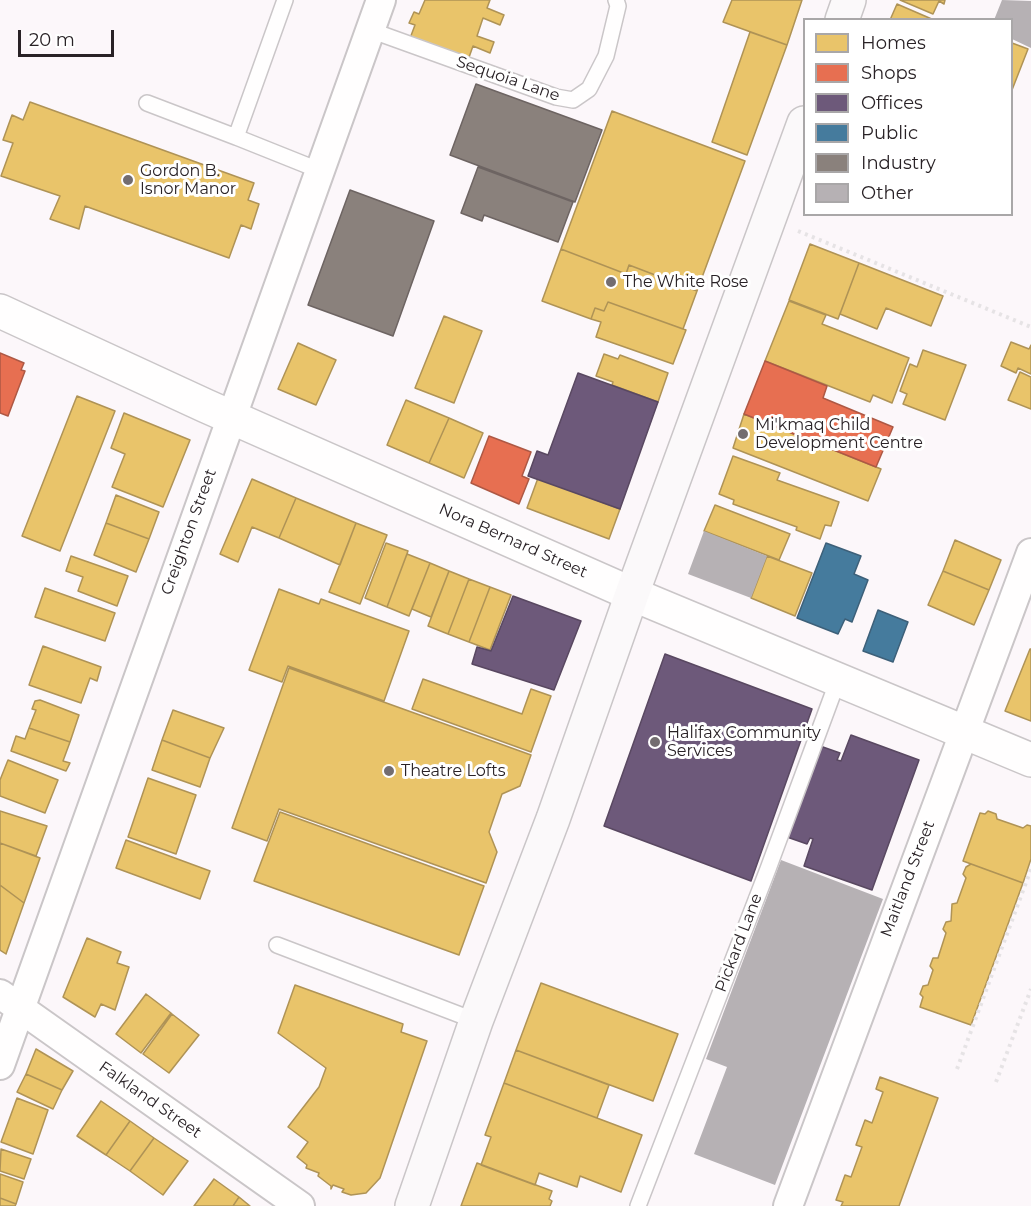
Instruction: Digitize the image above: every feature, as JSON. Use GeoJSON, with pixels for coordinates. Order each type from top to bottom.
{"type":"FeatureCollection","features":[{"type":"Feature","properties":{"kind":"main road"},"geometry":{"type":"LineString","coordinates":[[843,18],[849,0]]}},
{"type":"Feature","properties":{"kind":"main road"},"geometry":{"type":"LineString","coordinates":[[412,1206],[476,1022],[553,819],[632,594],[803,126]]}},
{"type":"Feature","properties":{"kind":"street","name":"Creighton Street"},"geometry":{"type":"LineString","coordinates":[[0,1065],[10,1002],[231,417],[381,0]]}},
{"type":"Feature","properties":{"kind":"street","name":"Nora Bernard Street"},"geometry":{"type":"LineString","coordinates":[[0,311],[231,417],[632,594],[1031,760]]}},
{"type":"Feature","properties":{"kind":"street","name":"Maitland Street"},"geometry":{"type":"LineString","coordinates":[[788,1206],[1031,553]]}},
{"type":"Feature","properties":{"kind":"street","name":"Falkland Street"},"geometry":{"type":"LineString","coordinates":[[10,1002],[300,1206]]}},
{"type":"Feature","properties":{"kind":"lane"},"geometry":{"type":"LineString","coordinates":[[236,137],[285,0]]}},
{"type":"Feature","properties":{"kind":"lane","name":"Sequoia Lane"},"geometry":{"type":"LineString","coordinates":[[370,30],[556,97],[573,100],[589,89],[606,56],[618,6],[616,0]]}},
{"type":"Feature","properties":{"kind":"lane"},"geometry":{"type":"LineString","coordinates":[[147,103],[321,171]]}},
{"type":"Feature","properties":{"kind":"lane","name":"Pickard Lane"},"geometry":{"type":"LineString","coordinates":[[638,1206],[838,680]]}},
{"type":"Feature","properties":{"kind":"lane"},"geometry":{"type":"LineString","coordinates":[[277,945],[476,1022]]}},
{"type":"Feature","properties":{"kind":"path"},"geometry":{"type":"LineString","coordinates":[[797,231],[1031,327]]}},
{"type":"Feature","properties":{"kind":"path"},"geometry":{"type":"LineString","coordinates":[[957,1069],[1031,869]]}},
{"type":"Feature","properties":{"kind":"path"},"geometry":{"type":"LineString","coordinates":[[996,1082],[1031,989]]}},
{"type":"Feature","properties":{"kind":"building: Homes"},"geometry":{"type":"Polygon","coordinates":[[[425,0],[490,0],[487,8],[504,15],[500,25],[483,18],[477,36],[494,42],[490,53],[473,46],[467,63],[409,41],[415,25],[409,23],[414,12],[419,14],[425,0]]]}},
{"type":"Feature","properties":{"kind":"building: Homes"},"geometry":{"type":"Polygon","coordinates":[[[732,0],[802,0],[787,45],[723,22],[732,0]]]}},
{"type":"Feature","properties":{"kind":"building: Homes"},"geometry":{"type":"Polygon","coordinates":[[[900,0],[945,0],[944,4],[939,1],[933,14],[900,0]]]}},
{"type":"Feature","properties":{"kind":"building: Homes"},"geometry":{"type":"Polygon","coordinates":[[[897,4],[929,18],[891,18],[897,4]]]}},
{"type":"Feature","properties":{"kind":"building: Homes"},"geometry":{"type":"Polygon","coordinates":[[[750,32],[787,45],[747,155],[712,142],[750,32]]]}},
{"type":"Feature","properties":{"kind":"building: Homes"},"geometry":{"type":"Polygon","coordinates":[[[1013,43],[1028,49],[1013,87],[1013,43]]]}},
{"type":"Feature","properties":{"kind":"building: Homes","name":"Gordon B. Isnor Manor"},"geometry":{"type":"Polygon","coordinates":[[[30,102],[254,183],[248,200],[259,204],[251,229],[241,225],[229,258],[85,206],[79,229],[50,219],[60,196],[1,176],[13,143],[3,140],[12,115],[23,120],[30,102]]]}},
{"type":"Feature","properties":{"kind":"building: Homes"},"geometry":{"type":"Polygon","coordinates":[[[612,111],[745,161],[697,291],[629,265],[626,274],[561,249],[612,111]]]}},
{"type":"Feature","properties":{"kind":"building: Homes"},"geometry":{"type":"Polygon","coordinates":[[[810,244],[859,263],[838,319],[789,300],[810,244]]]}},
{"type":"Feature","properties":{"kind":"building: Homes","name":"The White Rose"},"geometry":{"type":"Polygon","coordinates":[[[561,249],[626,274],[629,265],[697,291],[683,329],[608,302],[604,311],[595,308],[591,319],[542,301],[561,249]]]}},
{"type":"Feature","properties":{"kind":"building: Homes"},"geometry":{"type":"Polygon","coordinates":[[[859,263],[943,296],[931,326],[886,308],[877,329],[840,314],[859,263]]]}},
{"type":"Feature","properties":{"kind":"building: Homes"},"geometry":{"type":"Polygon","coordinates":[[[789,301],[826,315],[822,324],[909,358],[892,403],[873,395],[870,402],[765,361],[789,301]]]}},
{"type":"Feature","properties":{"kind":"building: Homes"},"geometry":{"type":"Polygon","coordinates":[[[608,302],[686,330],[673,364],[596,337],[601,322],[591,319],[595,308],[604,311],[608,302]]]}},
{"type":"Feature","properties":{"kind":"building: Homes"},"geometry":{"type":"Polygon","coordinates":[[[444,316],[482,331],[454,403],[415,388],[444,316]]]}},
{"type":"Feature","properties":{"kind":"building: Homes"},"geometry":{"type":"Polygon","coordinates":[[[1011,342],[1029,349],[1031,345],[1031,374],[1018,368],[1016,373],[1001,366],[1011,342]]]}},
{"type":"Feature","properties":{"kind":"building: Homes"},"geometry":{"type":"Polygon","coordinates":[[[298,343],[336,360],[316,405],[278,389],[298,343]]]}},
{"type":"Feature","properties":{"kind":"building: Homes"},"geometry":{"type":"Polygon","coordinates":[[[923,350],[966,365],[945,420],[903,404],[907,394],[900,391],[910,364],[917,367],[923,350]]]}},
{"type":"Feature","properties":{"kind":"building: Homes"},"geometry":{"type":"Polygon","coordinates":[[[604,354],[618,359],[620,355],[668,373],[658,402],[612,385],[613,382],[596,376],[604,354]]]}},
{"type":"Feature","properties":{"kind":"building: Homes"},"geometry":{"type":"Polygon","coordinates":[[[1020,372],[1031,377],[1031,409],[1008,400],[1020,372]]]}},
{"type":"Feature","properties":{"kind":"building: Homes"},"geometry":{"type":"Polygon","coordinates":[[[77,396],[115,411],[60,551],[22,536],[77,396]]]}},
{"type":"Feature","properties":{"kind":"building: Homes"},"geometry":{"type":"Polygon","coordinates":[[[406,400],[449,418],[429,463],[387,445],[406,400]]]}},
{"type":"Feature","properties":{"kind":"building: Homes"},"geometry":{"type":"Polygon","coordinates":[[[124,413],[190,440],[163,507],[112,487],[125,454],[111,448],[124,413]]]}},
{"type":"Feature","properties":{"kind":"building: Homes"},"geometry":{"type":"Polygon","coordinates":[[[744,414],[881,469],[868,501],[733,448],[744,414]]]}},
{"type":"Feature","properties":{"kind":"building: Homes"},"geometry":{"type":"Polygon","coordinates":[[[449,418],[483,433],[464,478],[429,463],[449,418]]]}},
{"type":"Feature","properties":{"kind":"building: Homes"},"geometry":{"type":"Polygon","coordinates":[[[733,456],[780,473],[777,480],[839,502],[831,526],[825,525],[820,539],[796,530],[797,527],[733,504],[734,500],[719,494],[733,456]]]}},
{"type":"Feature","properties":{"kind":"building: Homes"},"geometry":{"type":"Polygon","coordinates":[[[538,478],[620,509],[609,539],[527,508],[538,478]]]}},
{"type":"Feature","properties":{"kind":"building: Homes"},"geometry":{"type":"Polygon","coordinates":[[[252,479],[296,498],[279,538],[252,527],[238,562],[220,554],[252,479]]]}},
{"type":"Feature","properties":{"kind":"building: Homes"},"geometry":{"type":"Polygon","coordinates":[[[116,495],[159,512],[149,539],[106,523],[116,495]]]}},
{"type":"Feature","properties":{"kind":"building: Homes"},"geometry":{"type":"Polygon","coordinates":[[[296,498],[356,523],[340,565],[279,538],[296,498]]]}},
{"type":"Feature","properties":{"kind":"building: Homes"},"geometry":{"type":"Polygon","coordinates":[[[715,505],[790,534],[779,560],[704,531],[715,505]]]}},
{"type":"Feature","properties":{"kind":"building: Homes"},"geometry":{"type":"Polygon","coordinates":[[[106,523],[149,539],[136,572],[94,555],[106,523]]]}},
{"type":"Feature","properties":{"kind":"building: Homes"},"geometry":{"type":"Polygon","coordinates":[[[356,523],[387,535],[360,604],[329,592],[356,523]]]}},
{"type":"Feature","properties":{"kind":"building: Homes"},"geometry":{"type":"Polygon","coordinates":[[[955,540],[1001,560],[989,590],[943,571],[955,540]]]}},
{"type":"Feature","properties":{"kind":"building: Homes"},"geometry":{"type":"Polygon","coordinates":[[[386,543],[408,551],[387,607],[365,598],[386,543]]]}},
{"type":"Feature","properties":{"kind":"building: Homes"},"geometry":{"type":"Polygon","coordinates":[[[407,554],[430,563],[409,616],[387,607],[407,554]]]}},
{"type":"Feature","properties":{"kind":"building: Homes"},"geometry":{"type":"Polygon","coordinates":[[[71,556],[128,576],[117,606],[78,591],[83,577],[66,571],[71,556]]]}},
{"type":"Feature","properties":{"kind":"building: Homes"},"geometry":{"type":"Polygon","coordinates":[[[767,556],[812,573],[795,616],[751,598],[767,556]]]}},
{"type":"Feature","properties":{"kind":"building: Homes"},"geometry":{"type":"Polygon","coordinates":[[[430,563],[449,571],[431,617],[412,609],[430,563]]]}},
{"type":"Feature","properties":{"kind":"building: Homes"},"geometry":{"type":"Polygon","coordinates":[[[449,571],[469,579],[448,634],[428,626],[449,571]]]}},
{"type":"Feature","properties":{"kind":"building: Homes"},"geometry":{"type":"Polygon","coordinates":[[[943,571],[989,590],[974,625],[928,605],[943,571]]]}},
{"type":"Feature","properties":{"kind":"building: Homes"},"geometry":{"type":"Polygon","coordinates":[[[469,579],[490,587],[469,642],[448,634],[469,579]]]}},
{"type":"Feature","properties":{"kind":"building: Homes"},"geometry":{"type":"Polygon","coordinates":[[[490,587],[511,595],[490,650],[469,642],[490,587]]]}},
{"type":"Feature","properties":{"kind":"building: Homes"},"geometry":{"type":"Polygon","coordinates":[[[45,588],[115,613],[105,641],[35,617],[45,588]]]}},
{"type":"Feature","properties":{"kind":"building: Homes"},"geometry":{"type":"Polygon","coordinates":[[[279,589],[319,604],[321,599],[409,631],[384,701],[288,666],[282,682],[249,670],[279,589]]]}},
{"type":"Feature","properties":{"kind":"building: Homes"},"geometry":{"type":"Polygon","coordinates":[[[43,646],[101,667],[97,681],[90,678],[81,703],[29,685],[43,646]]]}},
{"type":"Feature","properties":{"kind":"building: Homes"},"geometry":{"type":"Polygon","coordinates":[[[1031,649],[1031,721],[1005,711],[1031,649]]]}},
{"type":"Feature","properties":{"kind":"building: Homes","name":"Theatre Lofts"},"geometry":{"type":"Polygon","coordinates":[[[289,668],[531,755],[520,786],[502,794],[489,832],[497,852],[486,883],[279,809],[267,841],[232,828],[289,668]]]}},
{"type":"Feature","properties":{"kind":"building: Homes"},"geometry":{"type":"Polygon","coordinates":[[[423,679],[522,714],[531,689],[551,696],[531,752],[412,709],[423,679]]]}},
{"type":"Feature","properties":{"kind":"building: Homes"},"geometry":{"type":"Polygon","coordinates":[[[40,700],[79,715],[70,742],[29,728],[36,710],[32,709],[35,701],[40,700]]]}},
{"type":"Feature","properties":{"kind":"building: Homes"},"geometry":{"type":"Polygon","coordinates":[[[173,710],[224,728],[210,758],[162,740],[173,710]]]}},
{"type":"Feature","properties":{"kind":"building: Homes"},"geometry":{"type":"Polygon","coordinates":[[[29,728],[70,742],[63,761],[70,763],[66,771],[11,751],[16,736],[25,739],[29,728]]]}},
{"type":"Feature","properties":{"kind":"building: Homes"},"geometry":{"type":"Polygon","coordinates":[[[162,740],[210,758],[200,787],[152,770],[162,740]]]}},
{"type":"Feature","properties":{"kind":"building: Homes"},"geometry":{"type":"Polygon","coordinates":[[[8,760],[58,780],[45,813],[0,796],[0,780],[8,760]]]}},
{"type":"Feature","properties":{"kind":"building: Homes"},"geometry":{"type":"Polygon","coordinates":[[[148,778],[196,795],[176,854],[128,837],[148,778]]]}},
{"type":"Feature","properties":{"kind":"building: Homes"},"geometry":{"type":"Polygon","coordinates":[[[0,811],[47,826],[36,856],[0,843],[0,811]]]}},
{"type":"Feature","properties":{"kind":"building: Homes"},"geometry":{"type":"Polygon","coordinates":[[[988,811],[996,814],[997,819],[1023,828],[1027,825],[1031,826],[1031,859],[1023,883],[963,861],[980,813],[985,814],[988,811]]]}},
{"type":"Feature","properties":{"kind":"building: Homes"},"geometry":{"type":"Polygon","coordinates":[[[280,812],[484,886],[459,955],[254,881],[280,812]]]}},
{"type":"Feature","properties":{"kind":"building: Homes"},"geometry":{"type":"Polygon","coordinates":[[[126,840],[210,871],[200,899],[116,868],[126,840]]]}},
{"type":"Feature","properties":{"kind":"building: Homes"},"geometry":{"type":"Polygon","coordinates":[[[0,843],[40,858],[24,903],[0,885],[0,843]]]}},
{"type":"Feature","properties":{"kind":"building: Homes"},"geometry":{"type":"Polygon","coordinates":[[[971,864],[1023,883],[971,1025],[920,1007],[923,997],[920,994],[923,986],[928,985],[933,970],[930,966],[933,958],[938,958],[946,933],[943,929],[946,922],[951,921],[952,904],[957,903],[966,878],[963,874],[966,867],[971,864]]]}},
{"type":"Feature","properties":{"kind":"building: Homes"},"geometry":{"type":"Polygon","coordinates":[[[0,885],[24,903],[6,954],[0,950],[0,885]]]}},
{"type":"Feature","properties":{"kind":"building: Homes"},"geometry":{"type":"Polygon","coordinates":[[[87,938],[121,952],[117,963],[129,967],[115,1010],[101,1004],[95,1017],[63,997],[87,938]]]}},
{"type":"Feature","properties":{"kind":"building: Homes"},"geometry":{"type":"Polygon","coordinates":[[[541,983],[678,1034],[653,1101],[516,1050],[541,983]]]}},
{"type":"Feature","properties":{"kind":"building: Homes"},"geometry":{"type":"Polygon","coordinates":[[[295,985],[403,1024],[401,1032],[427,1041],[380,1178],[366,1193],[351,1195],[342,1192],[344,1189],[333,1185],[331,1189],[331,1186],[318,1176],[319,1173],[306,1168],[307,1165],[297,1157],[308,1142],[288,1127],[319,1087],[326,1068],[278,1033],[295,985]]]}},
{"type":"Feature","properties":{"kind":"building: Homes"},"geometry":{"type":"Polygon","coordinates":[[[146,994],[171,1013],[141,1053],[116,1034],[146,994]]]}},
{"type":"Feature","properties":{"kind":"building: Homes"},"geometry":{"type":"Polygon","coordinates":[[[172,1014],[199,1035],[169,1073],[143,1054],[172,1014]]]}},
{"type":"Feature","properties":{"kind":"building: Homes"},"geometry":{"type":"Polygon","coordinates":[[[36,1049],[73,1071],[62,1090],[26,1074],[36,1049]]]}},
{"type":"Feature","properties":{"kind":"building: Homes"},"geometry":{"type":"Polygon","coordinates":[[[516,1050],[609,1085],[597,1118],[504,1083],[516,1050]]]}},
{"type":"Feature","properties":{"kind":"building: Homes"},"geometry":{"type":"Polygon","coordinates":[[[26,1074],[62,1090],[53,1109],[17,1092],[26,1074]]]}},
{"type":"Feature","properties":{"kind":"building: Homes"},"geometry":{"type":"Polygon","coordinates":[[[880,1077],[938,1098],[899,1206],[841,1206],[843,1202],[836,1200],[845,1175],[851,1177],[862,1147],[856,1145],[865,1120],[872,1123],[883,1092],[876,1089],[880,1077]]]}},
{"type":"Feature","properties":{"kind":"building: Homes"},"geometry":{"type":"Polygon","coordinates":[[[504,1083],[642,1135],[621,1192],[580,1176],[577,1187],[539,1173],[535,1185],[481,1165],[491,1137],[485,1135],[504,1083]]]}},
{"type":"Feature","properties":{"kind":"building: Homes"},"geometry":{"type":"Polygon","coordinates":[[[17,1098],[48,1110],[33,1154],[1,1142],[17,1098]]]}},
{"type":"Feature","properties":{"kind":"building: Homes"},"geometry":{"type":"Polygon","coordinates":[[[101,1101],[130,1121],[106,1155],[77,1136],[101,1101]]]}},
{"type":"Feature","properties":{"kind":"building: Homes"},"geometry":{"type":"Polygon","coordinates":[[[130,1121],[154,1138],[130,1171],[106,1155],[130,1121]]]}},
{"type":"Feature","properties":{"kind":"building: Homes"},"geometry":{"type":"Polygon","coordinates":[[[154,1138],[188,1161],[163,1195],[130,1171],[154,1138]]]}},
{"type":"Feature","properties":{"kind":"building: Homes"},"geometry":{"type":"Polygon","coordinates":[[[1,1149],[31,1159],[24,1179],[0,1171],[1,1149]]]}},
{"type":"Feature","properties":{"kind":"building: Homes"},"geometry":{"type":"Polygon","coordinates":[[[477,1163],[552,1191],[549,1199],[552,1201],[550,1206],[461,1206],[477,1163]]]}},
{"type":"Feature","properties":{"kind":"building: Homes"},"geometry":{"type":"Polygon","coordinates":[[[0,1174],[23,1182],[16,1204],[0,1198],[0,1174]]]}},
{"type":"Feature","properties":{"kind":"building: Homes"},"geometry":{"type":"Polygon","coordinates":[[[214,1179],[239,1197],[233,1206],[194,1206],[214,1179]]]}},
{"type":"Feature","properties":{"kind":"building: Homes"},"geometry":{"type":"Polygon","coordinates":[[[239,1197],[250,1206],[233,1206],[239,1197]]]}},
{"type":"Feature","properties":{"kind":"building: Homes"},"geometry":{"type":"Polygon","coordinates":[[[0,1198],[16,1204],[15,1206],[0,1206],[0,1198]]]}},
{"type":"Feature","properties":{"kind":"building: Shops"},"geometry":{"type":"Polygon","coordinates":[[[0,353],[24,363],[21,370],[25,371],[8,416],[0,413],[0,353]]]}},
{"type":"Feature","properties":{"kind":"building: Shops"},"geometry":{"type":"Polygon","coordinates":[[[765,361],[827,386],[823,398],[893,427],[876,467],[744,414],[765,361]]]}},
{"type":"Feature","properties":{"kind":"building: Shops"},"geometry":{"type":"Polygon","coordinates":[[[489,436],[531,452],[522,476],[529,479],[519,504],[471,483],[489,436]]]}},
{"type":"Feature","properties":{"kind":"building: Offices"},"geometry":{"type":"Polygon","coordinates":[[[578,373],[658,402],[620,509],[528,476],[537,451],[548,455],[578,373]]]}},
{"type":"Feature","properties":{"kind":"building: Offices"},"geometry":{"type":"Polygon","coordinates":[[[513,596],[581,621],[554,690],[472,664],[477,647],[491,651],[513,596]]]}},
{"type":"Feature","properties":{"kind":"building: Offices"},"geometry":{"type":"Polygon","coordinates":[[[665,654],[812,709],[751,881],[604,826],[665,654]]]}},
{"type":"Feature","properties":{"kind":"building: Offices"},"geometry":{"type":"Polygon","coordinates":[[[851,735],[919,760],[872,890],[804,866],[813,839],[810,838],[807,844],[787,837],[820,746],[840,753],[837,760],[841,761],[851,735]]]}},
{"type":"Feature","properties":{"kind":"building: Public"},"geometry":{"type":"Polygon","coordinates":[[[826,543],[861,556],[854,574],[868,580],[852,622],[845,619],[838,634],[797,618],[826,543]]]}},
{"type":"Feature","properties":{"kind":"building: Public"},"geometry":{"type":"Polygon","coordinates":[[[878,610],[908,622],[893,662],[863,651],[878,610]]]}},
{"type":"Feature","properties":{"kind":"building: Industry"},"geometry":{"type":"Polygon","coordinates":[[[476,84],[602,130],[575,202],[450,155],[476,84]]]}},
{"type":"Feature","properties":{"kind":"building: Industry"},"geometry":{"type":"Polygon","coordinates":[[[478,167],[573,202],[558,242],[484,215],[482,221],[461,213],[478,167]]]}},
{"type":"Feature","properties":{"kind":"building: Industry"},"geometry":{"type":"Polygon","coordinates":[[[350,190],[434,221],[393,336],[308,305],[350,190]]]}},
{"type":"Feature","properties":{"kind":"building: Other"},"geometry":{"type":"Polygon","coordinates":[[[1002,0],[1031,1],[1031,48],[1013,39],[1013,18],[995,18],[1002,0]]]}},
{"type":"Feature","properties":{"kind":"building: Other"},"geometry":{"type":"Polygon","coordinates":[[[704,531],[767,556],[751,598],[688,574],[704,531]]]}},
{"type":"Feature","properties":{"kind":"building: Other"},"geometry":{"type":"Polygon","coordinates":[[[781,860],[883,899],[775,1185],[694,1154],[727,1067],[706,1059],[781,860]]]}},
{"type":"Feature","properties":{"kind":"place","name":"Gordon B. Isnor Manor"},"geometry":{"type":"Point","coordinates":[128,180]}},
{"type":"Feature","properties":{"kind":"place","name":"The White Rose"},"geometry":{"type":"Point","coordinates":[611,282]}},
{"type":"Feature","properties":{"kind":"place","name":"Mi'kmaq Child Development Centre"},"geometry":{"type":"Point","coordinates":[743,434]}},
{"type":"Feature","properties":{"kind":"place","name":"Halifax Community Services"},"geometry":{"type":"Point","coordinates":[655,742]}},
{"type":"Feature","properties":{"kind":"place","name":"Theatre Lofts"},"geometry":{"type":"Point","coordinates":[389,771]}}]}
